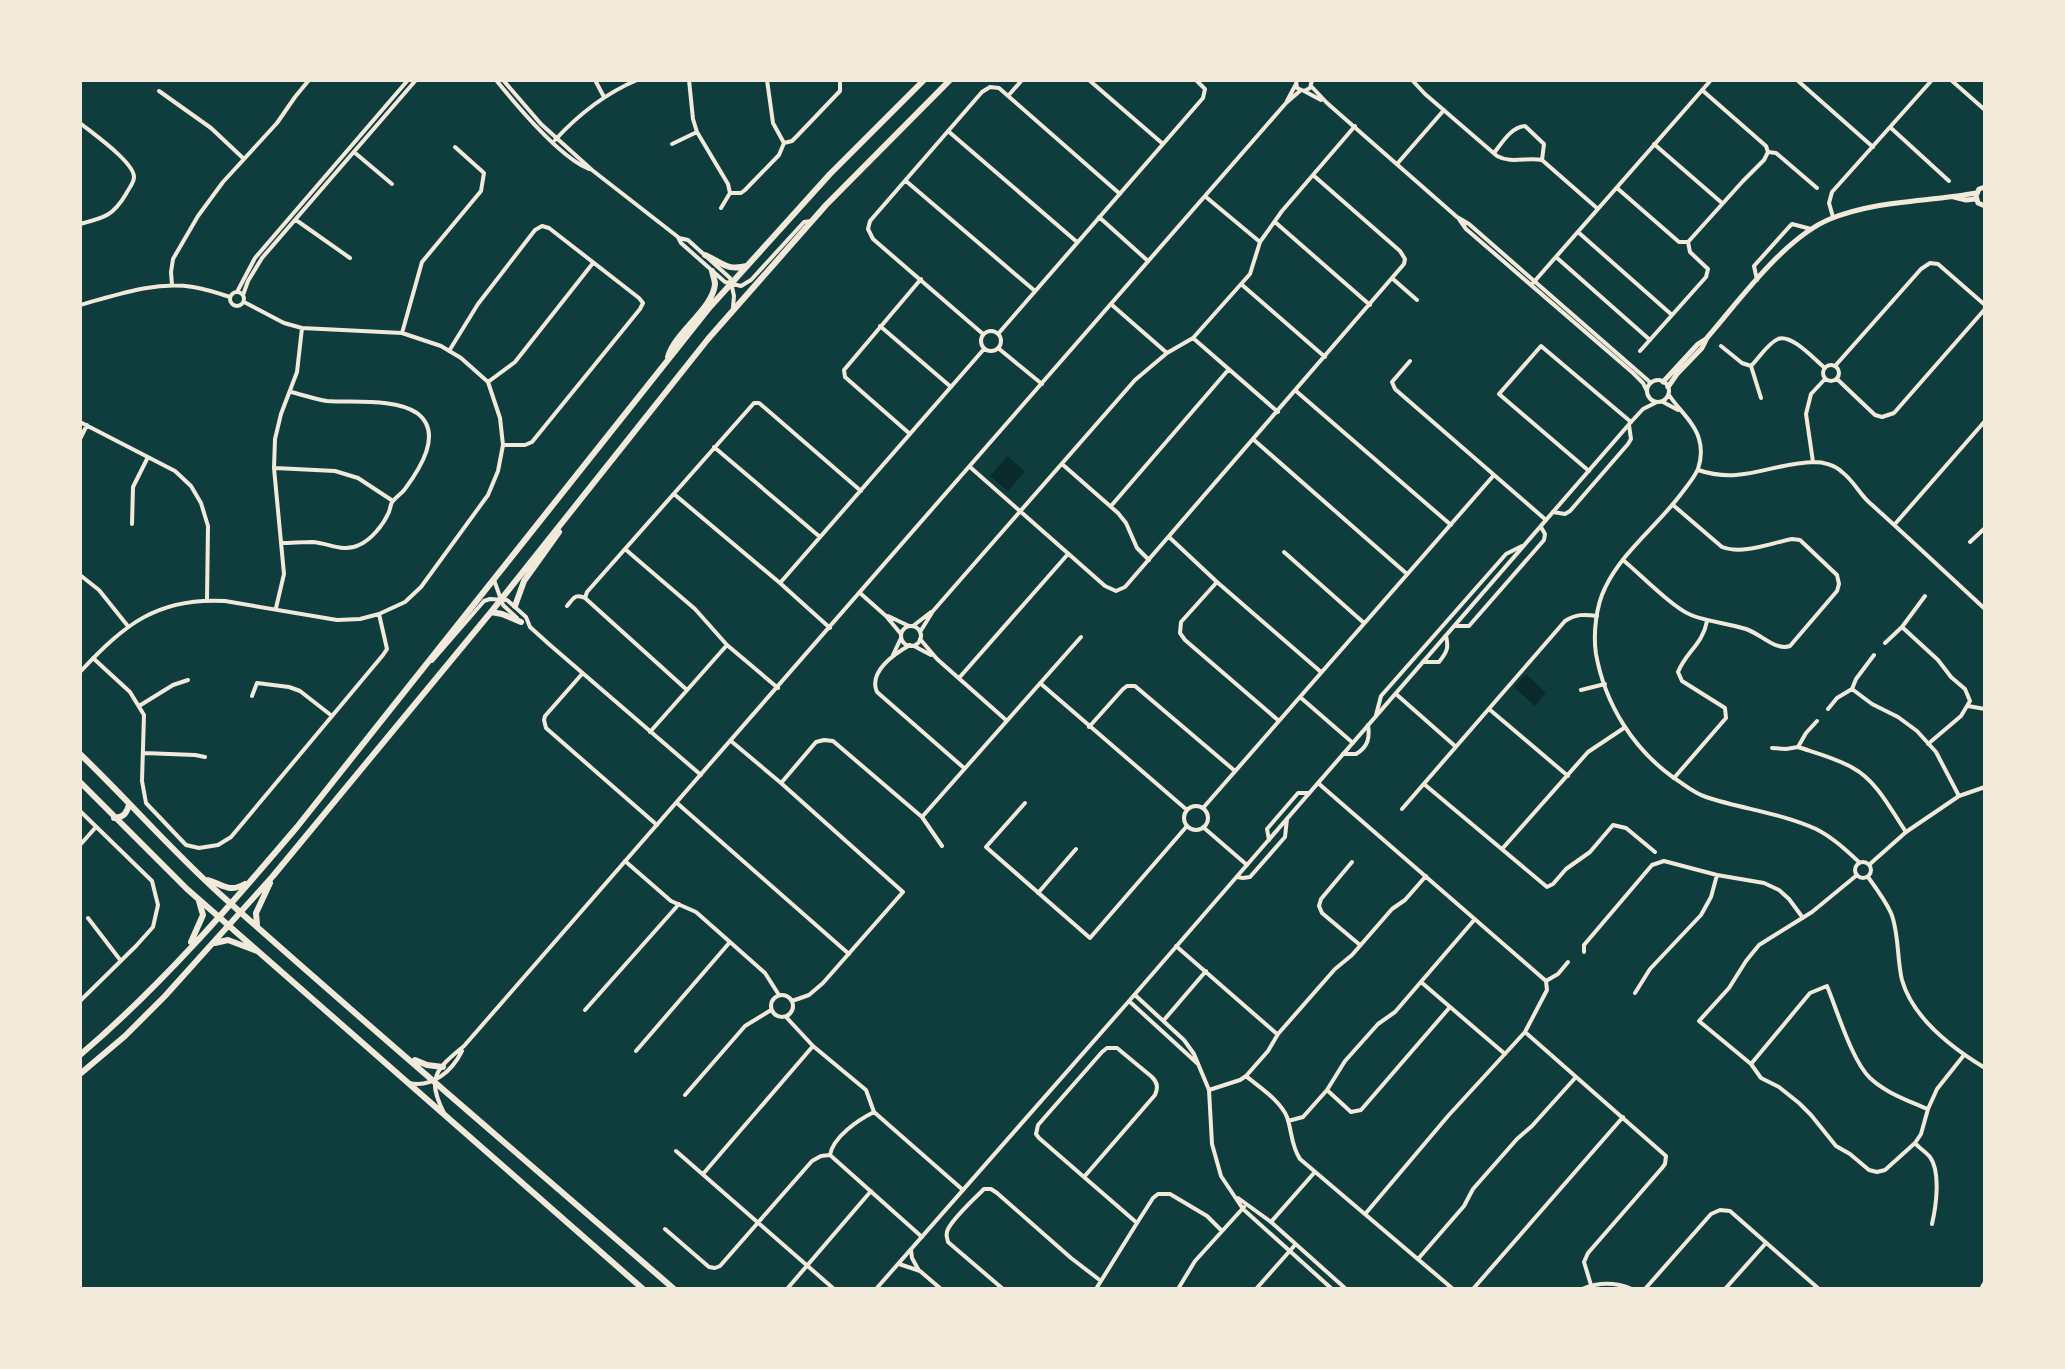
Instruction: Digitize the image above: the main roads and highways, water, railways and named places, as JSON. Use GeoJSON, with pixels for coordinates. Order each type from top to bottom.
{"type":"FeatureCollection","features":[{"type":"Feature","properties":{"kind":"main road"},"geometry":{"type":"LineString","coordinates":[[80,1055],[135,1006],[297,827],[731,284],[830,174],[924,80]]}},
{"type":"Feature","properties":{"kind":"main road"},"geometry":{"type":"LineString","coordinates":[[80,1074],[145,1016],[241,913],[491,612],[733,309],[811,221],[950,80]]}},
{"type":"Feature","properties":{"kind":"main road"},"geometry":{"type":"LineString","coordinates":[[1668,387],[1776,259],[1811,229],[1833,217],[1874,206],[1950,196],[1966,200],[1985,187]]}},
{"type":"Feature","properties":{"kind":"main road"},"geometry":{"type":"LineString","coordinates":[[1976,196],[1984,206]]}},
{"type":"Feature","properties":{"kind":"main road"},"geometry":{"type":"LineString","coordinates":[[705,255],[728,268],[747,266]]}},
{"type":"Feature","properties":{"kind":"main road"},"geometry":{"type":"LineString","coordinates":[[667,361],[678,337],[711,296],[715,284],[712,271]]}},
{"type":"Feature","properties":{"kind":"main road"},"geometry":{"type":"LineString","coordinates":[[1663,382],[1706,339]]}},
{"type":"Feature","properties":{"kind":"main road"},"geometry":{"type":"LineString","coordinates":[[515,606],[524,581],[561,529],[566,517]]}},
{"type":"Feature","properties":{"kind":"main road"},"geometry":{"type":"LineString","coordinates":[[491,612],[521,622]]}},
{"type":"Feature","properties":{"kind":"main road"},"geometry":{"type":"LineString","coordinates":[[80,754],[241,913],[674,1289]]}},
{"type":"Feature","properties":{"kind":"main road"},"geometry":{"type":"LineString","coordinates":[[80,782],[197,898],[643,1289]]}},
{"type":"Feature","properties":{"kind":"main road"},"geometry":{"type":"LineString","coordinates":[[114,818],[123,817],[129,805]]}},
{"type":"Feature","properties":{"kind":"main road"},"geometry":{"type":"LineString","coordinates":[[258,928],[256,913],[273,876]]}},
{"type":"Feature","properties":{"kind":"main road"},"geometry":{"type":"LineString","coordinates":[[204,879],[229,889],[250,881]]}},
{"type":"Feature","properties":{"kind":"main road"},"geometry":{"type":"LineString","coordinates":[[189,949],[203,915],[197,898]]}},
{"type":"Feature","properties":{"kind":"main road"},"geometry":{"type":"LineString","coordinates":[[213,943],[228,940],[261,953]]}},
{"type":"Feature","properties":{"kind":"main road"},"geometry":{"type":"LineString","coordinates":[[402,1052],[427,1065],[443,1067]]}},
{"type":"Feature","properties":{"kind":"water"},"geometry":{"type":"Polygon","coordinates":[[[1007,456],[1025,471],[1008,491],[990,476],[1007,456]]]}},
{"type":"Feature","properties":{"kind":"water"},"geometry":{"type":"Polygon","coordinates":[[[1526,674],[1546,693],[1535,706],[1514,687],[1526,674]]]}}]}
